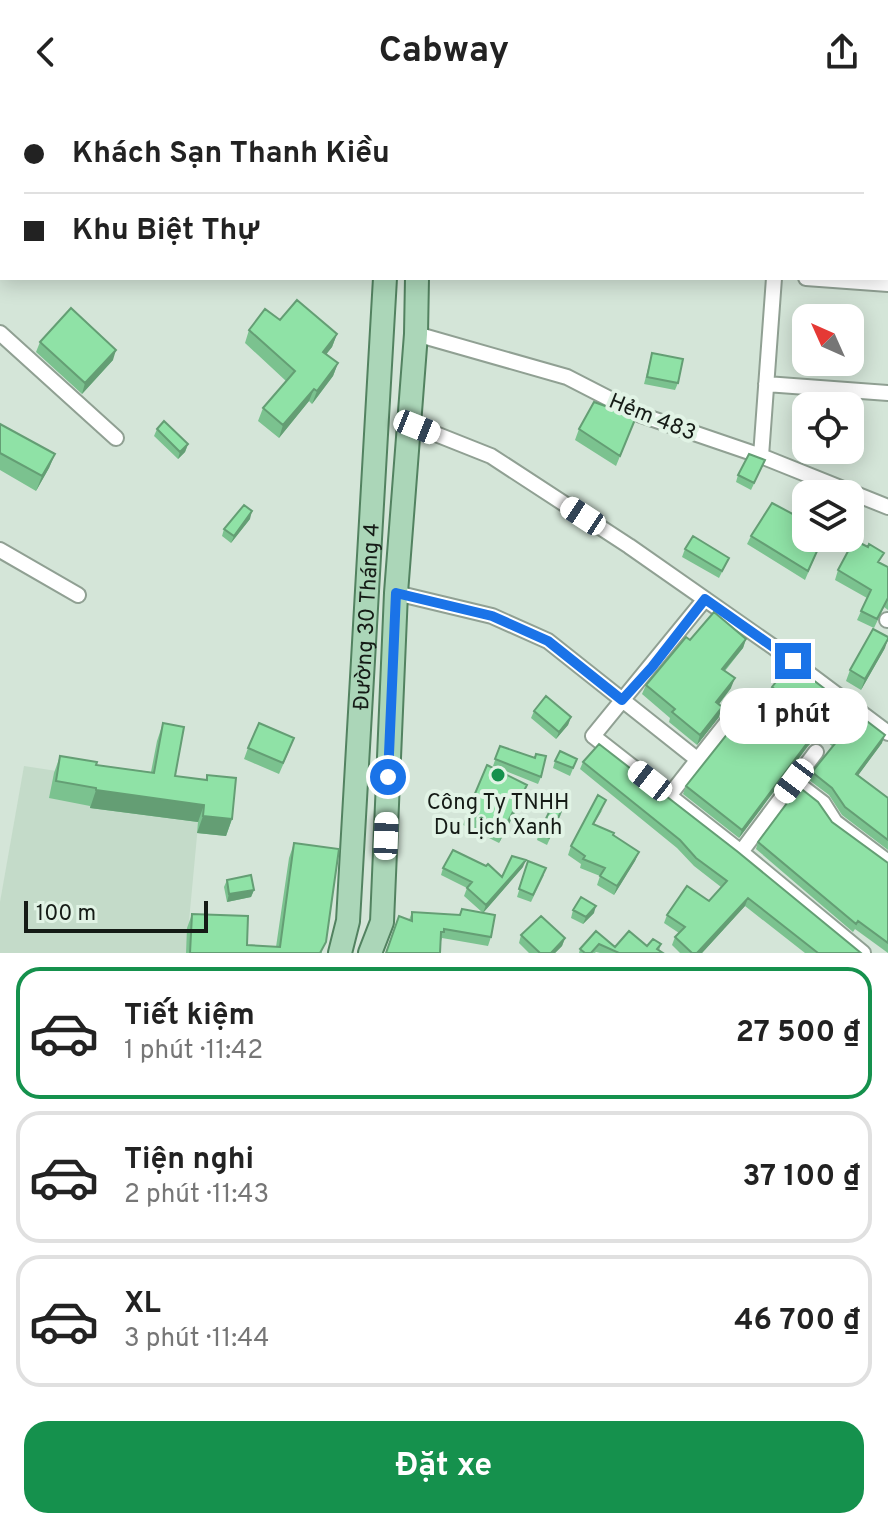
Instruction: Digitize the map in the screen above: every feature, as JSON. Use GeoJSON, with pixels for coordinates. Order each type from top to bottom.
{"type":"FeatureCollection","features":[{"type":"Feature","properties":{"kind":"main road","name":"Đường 30 Tháng 4"},"geometry":{"type":"LineString","coordinates":[[340,953],[348,921],[385,280]]}},
{"type":"Feature","properties":{"kind":"main road","name":"Đường 30 Tháng 4"},"geometry":{"type":"LineString","coordinates":[[378,951],[382,922],[396,593],[416,334],[417,280]]}},
{"type":"Feature","properties":{"kind":"street"},"geometry":{"type":"LineString","coordinates":[[761,456],[774,280]]}},
{"type":"Feature","properties":{"kind":"street"},"geometry":{"type":"LineString","coordinates":[[833,280],[888,284]]}},
{"type":"Feature","properties":{"kind":"street"},"geometry":{"type":"LineString","coordinates":[[0,333],[116,438]]}},
{"type":"Feature","properties":{"kind":"street","name":"Hẻm 483"},"geometry":{"type":"LineString","coordinates":[[416,334],[567,377],[641,415],[761,456],[888,507]]}},
{"type":"Feature","properties":{"kind":"street"},"geometry":{"type":"LineString","coordinates":[[766,384],[888,393]]}},
{"type":"Feature","properties":{"kind":"street"},"geometry":{"type":"LineString","coordinates":[[408,423],[491,456],[705,599],[888,733]]}},
{"type":"Feature","properties":{"kind":"street"},"geometry":{"type":"LineString","coordinates":[[0,550],[78,595]]}},
{"type":"Feature","properties":{"kind":"street"},"geometry":{"type":"LineString","coordinates":[[396,593],[492,616],[548,641],[698,760]]}},
{"type":"Feature","properties":{"kind":"street"},"geometry":{"type":"LineString","coordinates":[[705,599],[593,736],[863,953]]}},
{"type":"Feature","properties":{"kind":"street"},"geometry":{"type":"LineString","coordinates":[[669,796],[732,716]]}},
{"type":"Feature","properties":{"kind":"street"},"geometry":{"type":"LineString","coordinates":[[741,852],[816,752]]}},
{"type":"Feature","properties":{"kind":"street"},"geometry":{"type":"LineString","coordinates":[[794,781],[823,803],[835,822],[888,862]]}},
{"type":"Feature","properties":{"kind":"shaded area"},"geometry":{"type":"Polygon","coordinates":[[[24,766],[201,793],[186,953],[0,953],[0,902],[24,766]]]}},
{"type":"Feature","properties":{"kind":"building"},"geometry":{"type":"Polygon","coordinates":[[[297,300],[337,334],[323,352],[338,363],[317,391],[314,389],[283,425],[263,408],[295,371],[249,330],[265,309],[280,320],[297,300]]]}},
{"type":"Feature","properties":{"kind":"building"},"geometry":{"type":"Polygon","coordinates":[[[71,308],[116,350],[85,383],[40,342],[71,308]]]}},
{"type":"Feature","properties":{"kind":"building"},"geometry":{"type":"Polygon","coordinates":[[[652,353],[683,359],[678,383],[647,377],[652,353]]]}},
{"type":"Feature","properties":{"kind":"building"},"geometry":{"type":"Polygon","coordinates":[[[594,402],[636,417],[620,456],[579,429],[594,402]]]}},
{"type":"Feature","properties":{"kind":"building"},"geometry":{"type":"Polygon","coordinates":[[[164,421],[188,444],[180,452],[157,429],[164,421]]]}},
{"type":"Feature","properties":{"kind":"building"},"geometry":{"type":"Polygon","coordinates":[[[0,424],[55,454],[42,476],[0,453],[0,424]]]}},
{"type":"Feature","properties":{"kind":"building"},"geometry":{"type":"Polygon","coordinates":[[[749,454],[765,460],[754,483],[738,475],[749,454]]]}},
{"type":"Feature","properties":{"kind":"building"},"geometry":{"type":"Polygon","coordinates":[[[772,503],[792,514],[792,552],[817,552],[808,571],[751,536],[772,503]]]}},
{"type":"Feature","properties":{"kind":"building"},"geometry":{"type":"Polygon","coordinates":[[[244,505],[252,511],[234,536],[224,529],[244,505]]]}},
{"type":"Feature","properties":{"kind":"building"},"geometry":{"type":"Polygon","coordinates":[[[693,536],[729,558],[722,571],[685,549],[693,536]]]}},
{"type":"Feature","properties":{"kind":"building"},"geometry":{"type":"Polygon","coordinates":[[[869,544],[884,553],[878,562],[888,567],[888,598],[877,619],[861,611],[871,590],[838,570],[848,552],[864,552],[864,545],[868,547],[869,544]]]}},
{"type":"Feature","properties":{"kind":"building"},"geometry":{"type":"Polygon","coordinates":[[[714,612],[746,639],[722,669],[735,678],[716,702],[722,707],[700,735],[646,685],[686,637],[690,640],[714,612]]]}},
{"type":"Feature","properties":{"kind":"building"},"geometry":{"type":"Polygon","coordinates":[[[873,629],[888,639],[865,679],[850,670],[873,629]]]}},
{"type":"Feature","properties":{"kind":"building"},"geometry":{"type":"Polygon","coordinates":[[[791,663],[885,735],[856,774],[888,798],[888,840],[845,807],[832,788],[812,772],[838,740],[822,727],[742,830],[686,786],[743,714],[744,705],[774,728],[793,704],[772,687],[791,663]]]}},
{"type":"Feature","properties":{"kind":"building"},"geometry":{"type":"Polygon","coordinates":[[[546,696],[571,717],[559,732],[534,711],[546,696]]]}},
{"type":"Feature","properties":{"kind":"building"},"geometry":{"type":"Polygon","coordinates":[[[163,723],[184,727],[175,776],[207,780],[207,775],[236,778],[232,819],[203,816],[204,805],[96,790],[56,781],[60,756],[97,762],[96,765],[154,773],[163,723]]]}},
{"type":"Feature","properties":{"kind":"building"},"geometry":{"type":"Polygon","coordinates":[[[259,723],[294,738],[283,763],[248,748],[259,723]]]}},
{"type":"Feature","properties":{"kind":"building"},"geometry":{"type":"Polygon","coordinates":[[[599,744],[861,953],[818,953],[748,898],[697,953],[692,953],[675,937],[685,927],[667,915],[687,886],[709,901],[727,881],[583,762],[599,744]]]}},
{"type":"Feature","properties":{"kind":"building"},"geometry":{"type":"Polygon","coordinates":[[[500,746],[535,758],[536,754],[546,756],[541,777],[495,759],[500,746]]]}},
{"type":"Feature","properties":{"kind":"building"},"geometry":{"type":"Polygon","coordinates":[[[560,751],[577,759],[573,768],[555,761],[560,751]]]}},
{"type":"Feature","properties":{"kind":"building"},"geometry":{"type":"Polygon","coordinates":[[[487,765],[527,785],[504,829],[468,810],[487,765]]]}},
{"type":"Feature","properties":{"kind":"building"},"geometry":{"type":"Polygon","coordinates":[[[799,787],[818,802],[832,822],[888,863],[888,943],[858,921],[856,924],[758,842],[799,787]]]}},
{"type":"Feature","properties":{"kind":"building"},"geometry":{"type":"Polygon","coordinates":[[[598,795],[606,800],[593,824],[614,833],[639,852],[617,886],[600,876],[605,868],[583,859],[585,856],[571,846],[598,795]]]}},
{"type":"Feature","properties":{"kind":"building"},"geometry":{"type":"Polygon","coordinates":[[[554,802],[563,807],[549,838],[539,833],[554,802]]]}},
{"type":"Feature","properties":{"kind":"building"},"geometry":{"type":"Polygon","coordinates":[[[294,843],[339,849],[326,942],[320,953],[190,953],[192,914],[248,916],[247,945],[280,947],[294,843]]]}},
{"type":"Feature","properties":{"kind":"building"},"geometry":{"type":"Polygon","coordinates":[[[453,850],[486,866],[488,864],[502,877],[512,856],[526,860],[486,905],[467,888],[472,882],[443,868],[453,850]]]}},
{"type":"Feature","properties":{"kind":"building"},"geometry":{"type":"Polygon","coordinates":[[[528,861],[546,868],[533,895],[519,889],[528,861]]]}},
{"type":"Feature","properties":{"kind":"building"},"geometry":{"type":"Polygon","coordinates":[[[251,875],[254,890],[229,894],[227,880],[251,875]]]}},
{"type":"Feature","properties":{"kind":"building"},"geometry":{"type":"Polygon","coordinates":[[[581,897],[596,906],[586,917],[573,910],[581,897]]]}},
{"type":"Feature","properties":{"kind":"building"},"geometry":{"type":"Polygon","coordinates":[[[462,909],[495,915],[491,937],[444,929],[441,932],[440,953],[386,953],[399,916],[412,921],[412,912],[460,915],[462,909]]]}},
{"type":"Feature","properties":{"kind":"building"},"geometry":{"type":"Polygon","coordinates":[[[541,916],[565,938],[551,953],[540,953],[521,935],[541,916]]]}},
{"type":"Feature","properties":{"kind":"building"},"geometry":{"type":"Polygon","coordinates":[[[596,931],[615,947],[629,931],[647,946],[653,939],[661,944],[657,949],[663,953],[619,953],[599,944],[591,953],[585,953],[580,949],[596,931]]]}},
{"type":"Feature","properties":{"kind":"place","name":"Công Ty TNHH Du Lịch Xanh"},"geometry":{"type":"Point","coordinates":[498,775]}},
{"type":"Feature","properties":{"kind":"route"},"geometry":{"type":"LineString","coordinates":[[388,777],[396,593],[492,616],[548,641],[622,700],[705,599],[793,661]]}}]}
